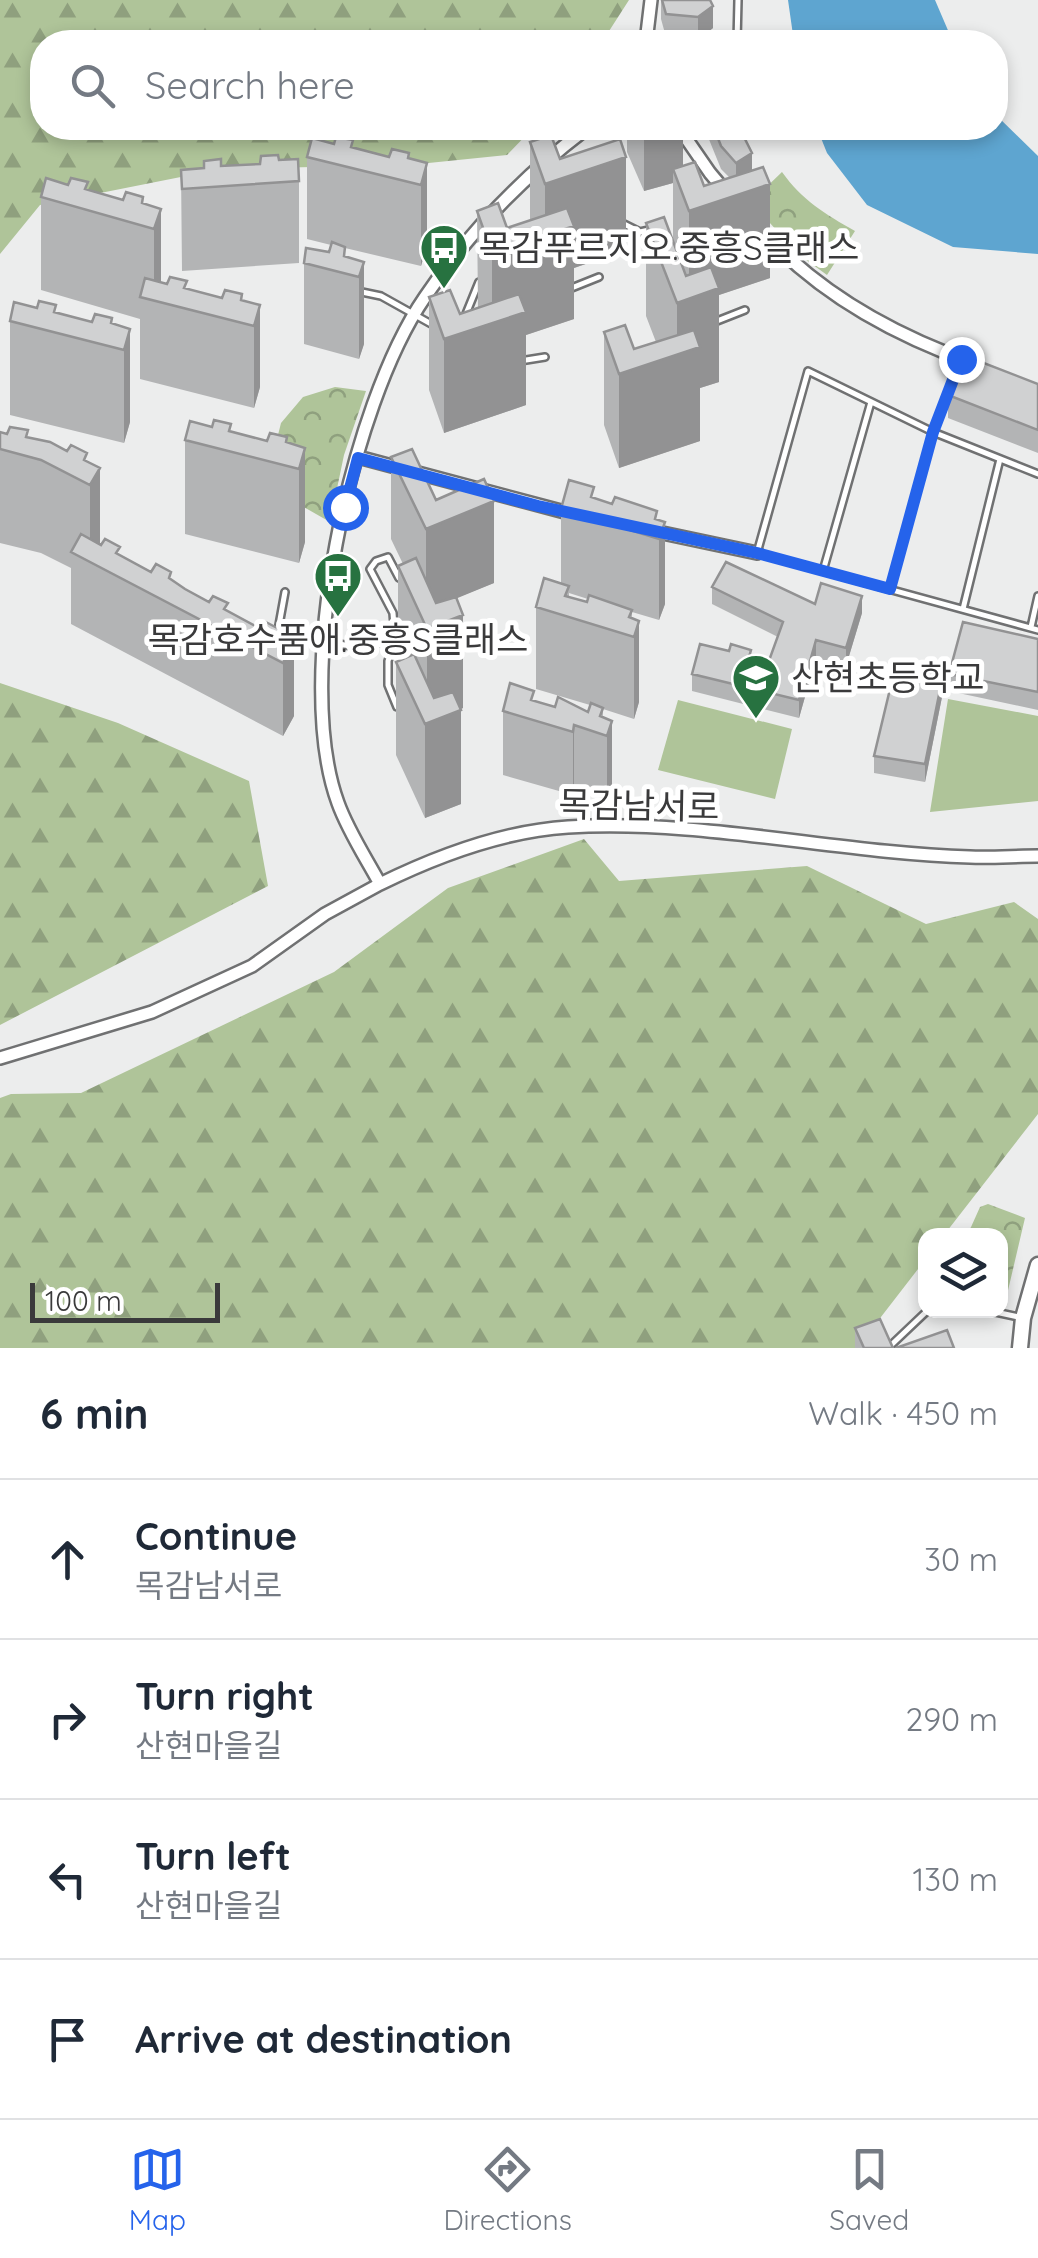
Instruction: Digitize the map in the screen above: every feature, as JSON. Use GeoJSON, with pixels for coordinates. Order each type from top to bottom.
{"type":"FeatureCollection","features":[{"type":"Feature","properties":{"kind":"street"},"geometry":{"type":"LineString","coordinates":[[648,30],[652,0]]}},
{"type":"Feature","properties":{"kind":"street"},"geometry":{"type":"LineString","coordinates":[[380,884],[338,804],[326,756],[322,644],[345,507],[392,356],[416,314],[478,228],[571,140]]}},
{"type":"Feature","properties":{"kind":"street"},"geometry":{"type":"LineString","coordinates":[[687,140],[734,200]]}},
{"type":"Feature","properties":{"kind":"street"},"geometry":{"type":"LineString","coordinates":[[758,226],[816,284],[881,323],[992,370]]}},
{"type":"Feature","properties":{"kind":"street"},"geometry":{"type":"LineString","coordinates":[[358,458],[593,518]]}},
{"type":"Feature","properties":{"kind":"street"},"geometry":{"type":"LineString","coordinates":[[648,530],[757,553]]}},
{"type":"Feature","properties":{"kind":"street","name":"목감남서로"},"geometry":{"type":"LineString","coordinates":[[0,1058],[168,1004],[252,966],[325,914],[380,884],[425,862],[503,839],[566,827],[674,829],[969,857],[1038,856]]}},
{"type":"Feature","properties":{"kind":"street"},"geometry":{"type":"LineString","coordinates":[[1020,1348],[1023,1318],[1038,1265]]}},
{"type":"Feature","properties":{"kind":"lane"},"geometry":{"type":"LineString","coordinates":[[737,30],[738,0]]}},
{"type":"Feature","properties":{"kind":"lane"},"geometry":{"type":"LineString","coordinates":[[611,218],[640,232],[646,244]]}},
{"type":"Feature","properties":{"kind":"lane"},"geometry":{"type":"LineString","coordinates":[[640,232],[656,228]]}},
{"type":"Feature","properties":{"kind":"lane"},"geometry":{"type":"LineString","coordinates":[[463,326],[482,274]]}},
{"type":"Feature","properties":{"kind":"lane"},"geometry":{"type":"LineString","coordinates":[[557,291],[599,277]]}},
{"type":"Feature","properties":{"kind":"lane"},"geometry":{"type":"LineString","coordinates":[[354,290],[381,296],[444,332]]}},
{"type":"Feature","properties":{"kind":"lane"},"geometry":{"type":"LineString","coordinates":[[712,323],[745,310]]}},
{"type":"Feature","properties":{"kind":"lane"},"geometry":{"type":"LineString","coordinates":[[505,359],[545,357]]}},
{"type":"Feature","properties":{"kind":"lane"},"geometry":{"type":"LineString","coordinates":[[890,589],[933,432],[961,359]]}},
{"type":"Feature","properties":{"kind":"lane"},"geometry":{"type":"LineString","coordinates":[[1038,474],[933,432],[808,371],[757,553],[1034,629],[1038,596]]}},
{"type":"Feature","properties":{"kind":"lane"},"geometry":{"type":"LineString","coordinates":[[823,571],[871,402]]}},
{"type":"Feature","properties":{"kind":"lane"},"geometry":{"type":"LineString","coordinates":[[962,609],[1000,459]]}},
{"type":"Feature","properties":{"kind":"lane"},"geometry":{"type":"LineString","coordinates":[[398,711],[388,685],[388,661],[395,640],[393,613],[370,570],[376,561],[388,557],[406,592]]}},
{"type":"Feature","properties":{"kind":"lane"},"geometry":{"type":"LineString","coordinates":[[277,646],[285,592]]}},
{"type":"Feature","properties":{"kind":"lane"},"geometry":{"type":"LineString","coordinates":[[277,636],[353,646],[414,634]]}},
{"type":"Feature","properties":{"kind":"lane"},"geometry":{"type":"LineString","coordinates":[[1008,1315],[1023,1318]]}},
{"type":"Feature","properties":{"kind":"lane"},"geometry":{"type":"LineString","coordinates":[[888,1348],[920,1318]]}},
{"type":"Feature","properties":{"kind":"green space"},"geometry":{"type":"Polygon","coordinates":[[[0,0],[629,0],[610,30],[30,30],[30,140],[521,140],[507,155],[409,165],[221,169],[40,205],[0,254],[0,0]]]}},
{"type":"Feature","properties":{"kind":"green space"},"geometry":{"type":"Polygon","coordinates":[[[782,172],[815,206],[855,231],[827,275],[798,254],[751,202],[782,172]]]}},
{"type":"Feature","properties":{"kind":"green space"},"geometry":{"type":"Polygon","coordinates":[[[335,387],[366,391],[344,455],[330,522],[302,506],[274,451],[281,423],[303,397],[335,387]]]}},
{"type":"Feature","properties":{"kind":"green space"},"geometry":{"type":"Polygon","coordinates":[[[0,683],[118,723],[249,781],[268,886],[0,1025],[0,683]]]}},
{"type":"Feature","properties":{"kind":"green space"},"geometry":{"type":"Polygon","coordinates":[[[948,699],[1038,716],[1038,801],[930,812],[948,699]]]}},
{"type":"Feature","properties":{"kind":"green space"},"geometry":{"type":"Polygon","coordinates":[[[678,700],[792,729],[775,799],[658,770],[678,700]]]}},
{"type":"Feature","properties":{"kind":"green space"},"geometry":{"type":"Polygon","coordinates":[[[584,839],[619,881],[807,866],[926,924],[1014,902],[1038,919],[1038,1114],[949,1228],[918,1228],[918,1269],[857,1348],[0,1348],[0,1098],[11,1094],[81,1093],[334,972],[448,888],[584,839]]]}},
{"type":"Feature","properties":{"kind":"green space"},"geometry":{"type":"Polygon","coordinates":[[[988,1204],[1025,1218],[1008,1290],[1008,1228],[971,1228],[980,1207],[988,1204]]]}},
{"type":"Feature","properties":{"kind":"water"},"geometry":{"type":"Polygon","coordinates":[[[788,0],[935,0],[948,30],[792,30],[788,0]]]}},
{"type":"Feature","properties":{"kind":"water"},"geometry":{"type":"Polygon","coordinates":[[[1008,127],[1038,156],[1038,254],[953,247],[867,205],[827,153],[822,140],[1008,140],[1008,127]]]}},
{"type":"Feature","properties":{"kind":"building"},"geometry":{"type":"Polygon","coordinates":[[[662,0],[710,0],[713,6],[698,17],[666,14],[662,0]]]}},
{"type":"Feature","properties":{"kind":"building"},"geometry":{"type":"Polygon","coordinates":[[[311,140],[334,144],[335,140],[353,140],[351,147],[389,157],[392,149],[409,153],[408,158],[427,163],[421,185],[307,157],[311,140]]]}},
{"type":"Feature","properties":{"kind":"building"},"geometry":{"type":"Polygon","coordinates":[[[553,140],[560,159],[620,140],[626,157],[545,184],[530,142],[553,140]]]}},
{"type":"Feature","properties":{"kind":"building"},"geometry":{"type":"Polygon","coordinates":[[[719,140],[746,140],[752,153],[736,163],[719,140]]]}},
{"type":"Feature","properties":{"kind":"building"},"geometry":{"type":"Polygon","coordinates":[[[278,155],[279,160],[298,159],[299,181],[182,189],[181,170],[204,168],[204,161],[221,159],[221,166],[260,164],[261,156],[278,155]]]}},
{"type":"Feature","properties":{"kind":"building"},"geometry":{"type":"Polygon","coordinates":[[[695,162],[704,186],[763,167],[770,184],[689,211],[673,169],[695,162]]]}},
{"type":"Feature","properties":{"kind":"building"},"geometry":{"type":"Polygon","coordinates":[[[46,178],[68,185],[71,178],[88,182],[85,189],[123,200],[126,192],[143,197],[142,203],[161,209],[154,229],[41,197],[46,178]]]}},
{"type":"Feature","properties":{"kind":"building"},"geometry":{"type":"Polygon","coordinates":[[[498,203],[507,228],[567,208],[574,226],[492,253],[477,211],[498,203]]]}},
{"type":"Feature","properties":{"kind":"building"},"geometry":{"type":"Polygon","coordinates":[[[664,217],[686,276],[711,267],[719,288],[677,303],[646,223],[664,217]]]}},
{"type":"Feature","properties":{"kind":"building"},"geometry":{"type":"Polygon","coordinates":[[[332,242],[345,247],[344,256],[364,262],[359,277],[304,263],[306,248],[329,252],[332,242]]]}},
{"type":"Feature","properties":{"kind":"building"},"geometry":{"type":"Polygon","coordinates":[[[170,277],[187,281],[184,288],[222,298],[225,290],[242,294],[241,300],[260,305],[254,326],[140,297],[145,278],[167,284],[170,277]]]}},
{"type":"Feature","properties":{"kind":"building"},"geometry":{"type":"Polygon","coordinates":[[[450,290],[460,314],[519,294],[526,312],[444,339],[429,297],[450,290]]]}},
{"type":"Feature","properties":{"kind":"building"},"geometry":{"type":"Polygon","coordinates":[[[39,301],[56,305],[54,312],[92,322],[95,314],[112,318],[111,323],[130,329],[124,350],[10,321],[14,302],[37,308],[39,301]]]}},
{"type":"Feature","properties":{"kind":"building"},"geometry":{"type":"Polygon","coordinates":[[[625,325],[634,349],[694,330],[700,347],[619,374],[604,332],[625,325]]]}},
{"type":"Feature","properties":{"kind":"building"},"geometry":{"type":"Polygon","coordinates":[[[963,355],[1038,384],[1038,430],[948,395],[963,355]]]}},
{"type":"Feature","properties":{"kind":"building"},"geometry":{"type":"Polygon","coordinates":[[[214,420],[231,424],[229,431],[267,441],[270,433],[287,437],[286,442],[305,448],[299,469],[185,440],[190,421],[212,427],[214,420]]]}},
{"type":"Feature","properties":{"kind":"building"},"geometry":{"type":"Polygon","coordinates":[[[10,427],[28,430],[26,437],[50,442],[67,451],[71,445],[87,453],[84,460],[100,468],[90,485],[41,460],[0,449],[0,432],[7,434],[10,427]]]}},
{"type":"Feature","properties":{"kind":"building"},"geometry":{"type":"Polygon","coordinates":[[[412,449],[436,500],[484,479],[494,501],[426,529],[391,457],[412,449]]]}},
{"type":"Feature","properties":{"kind":"building"},"geometry":{"type":"Polygon","coordinates":[[[569,480],[594,487],[591,497],[612,504],[615,497],[657,511],[655,519],[665,522],[659,539],[561,509],[569,480]]]}},
{"type":"Feature","properties":{"kind":"building"},"geometry":{"type":"Polygon","coordinates":[[[81,534],[101,545],[105,539],[120,547],[116,553],[151,572],[156,564],[171,572],[169,578],[185,589],[209,602],[213,596],[228,603],[224,609],[259,628],[264,621],[294,644],[283,663],[71,552],[81,534]]]}},
{"type":"Feature","properties":{"kind":"building"},"geometry":{"type":"Polygon","coordinates":[[[416,558],[436,603],[456,597],[463,615],[427,629],[398,566],[416,558]]]}},
{"type":"Feature","properties":{"kind":"building"},"geometry":{"type":"Polygon","coordinates":[[[726,562],[815,604],[821,583],[862,596],[846,648],[816,640],[799,700],[692,674],[700,644],[729,651],[731,644],[751,650],[747,664],[766,669],[783,622],[712,587],[726,562]]]}},
{"type":"Feature","properties":{"kind":"building"},"geometry":{"type":"Polygon","coordinates":[[[544,578],[569,586],[565,596],[587,602],[589,595],[632,610],[629,617],[639,621],[634,637],[536,607],[544,578]]]}},
{"type":"Feature","properties":{"kind":"building"},"geometry":{"type":"Polygon","coordinates":[[[963,622],[1038,639],[1038,692],[949,674],[963,622]]]}},
{"type":"Feature","properties":{"kind":"building"},"geometry":{"type":"Polygon","coordinates":[[[414,654],[434,698],[453,692],[461,710],[425,724],[396,662],[414,654]]]}},
{"type":"Feature","properties":{"kind":"building"},"geometry":{"type":"Polygon","coordinates":[[[896,664],[943,675],[925,764],[874,756],[896,664]]]}},
{"type":"Feature","properties":{"kind":"building"},"geometry":{"type":"Polygon","coordinates":[[[510,683],[534,691],[531,700],[555,707],[558,697],[588,712],[591,703],[603,708],[600,716],[612,721],[607,736],[574,725],[573,732],[503,711],[510,683]]]}},
{"type":"Feature","properties":{"kind":"building"},"geometry":{"type":"Polygon","coordinates":[[[880,1319],[893,1348],[864,1348],[855,1328],[880,1319]]]}},
{"type":"Feature","properties":{"kind":"building"},"geometry":{"type":"Polygon","coordinates":[[[947,1330],[954,1348],[896,1348],[947,1330]]]}},
{"type":"Feature","properties":{"kind":"place","name":"목감푸르지오.중흥S클래스"},"geometry":{"type":"Point","coordinates":[444,290]}},
{"type":"Feature","properties":{"kind":"place","name":"목감호수품애.중흥S클래스"},"geometry":{"type":"Point","coordinates":[338,618]}},
{"type":"Feature","properties":{"kind":"place","name":"산현초등학교"},"geometry":{"type":"Point","coordinates":[756,720]}},
{"type":"Feature","properties":{"kind":"route"},"geometry":{"type":"LineString","coordinates":[[345,507],[358,458],[538,506],[757,553],[890,589],[933,432],[961,359]]}}]}
